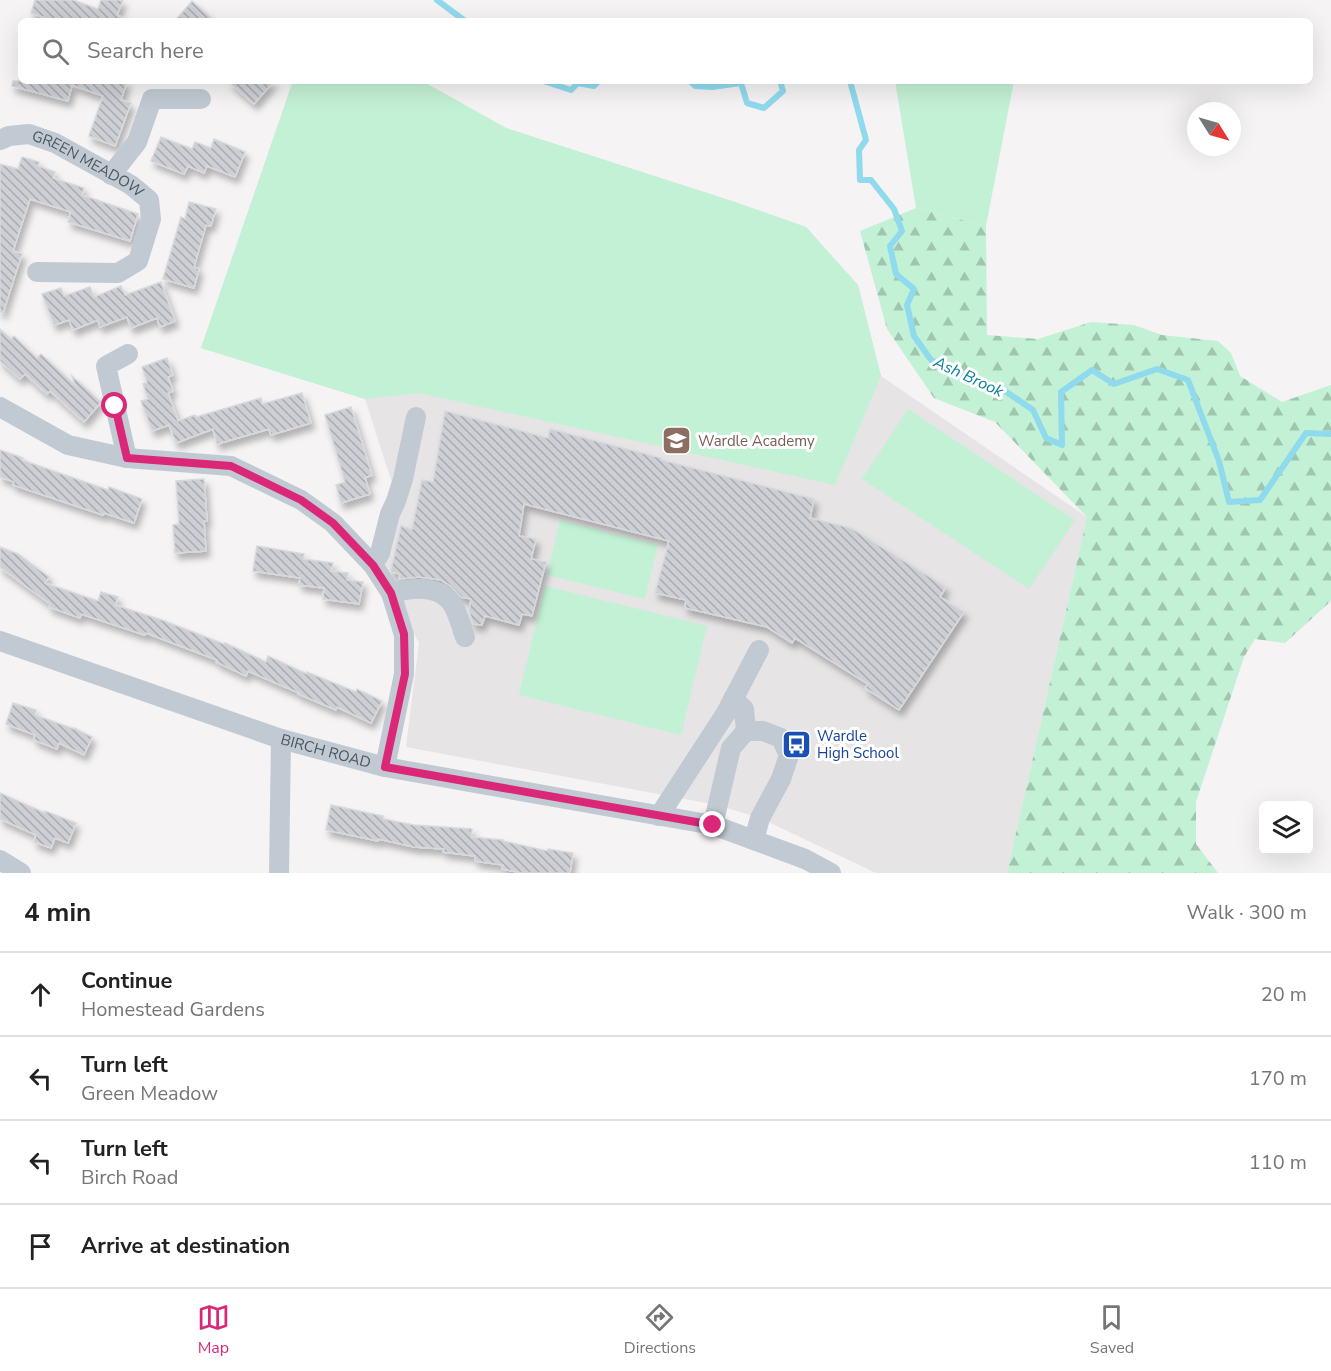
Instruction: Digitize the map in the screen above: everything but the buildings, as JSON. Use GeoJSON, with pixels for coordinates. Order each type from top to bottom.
{"type":"FeatureCollection","features":[{"type":"Feature","properties":{"kind":"street"},"geometry":{"type":"LineString","coordinates":[[111,175],[137,142],[152,99],[201,99]]}},
{"type":"Feature","properties":{"kind":"street","name":"GREEN MEADOW"},"geometry":{"type":"LineString","coordinates":[[0,140],[9,136],[29,134],[55,142],[131,185],[149,200],[151,219],[138,261],[118,273],[37,272]]}},
{"type":"Feature","properties":{"kind":"street"},"geometry":{"type":"LineString","coordinates":[[127,458],[106,366],[128,354]]}},
{"type":"Feature","properties":{"kind":"street"},"geometry":{"type":"LineString","coordinates":[[0,407],[68,445],[127,458],[231,466],[301,500],[333,523],[373,565],[391,593],[404,634],[405,674],[385,767]]}},
{"type":"Feature","properties":{"kind":"street"},"geometry":{"type":"LineString","coordinates":[[373,565],[380,553],[390,514],[403,479],[416,417]]}},
{"type":"Feature","properties":{"kind":"street"},"geometry":{"type":"LineString","coordinates":[[391,593],[423,589],[435,590],[443,594],[455,608],[465,637]]}},
{"type":"Feature","properties":{"kind":"street","name":"BIRCH ROAD"},"geometry":{"type":"LineString","coordinates":[[0,641],[280,739],[385,767],[713,825],[805,859],[831,873]]}},
{"type":"Feature","properties":{"kind":"street"},"geometry":{"type":"LineString","coordinates":[[659,816],[726,713],[759,650]]}},
{"type":"Feature","properties":{"kind":"street"},"geometry":{"type":"LineString","coordinates":[[713,825],[731,748],[746,731],[744,708],[733,699]]}},
{"type":"Feature","properties":{"kind":"street"},"geometry":{"type":"LineString","coordinates":[[746,731],[763,731],[782,738],[789,755],[781,780],[760,818],[754,840]]}},
{"type":"Feature","properties":{"kind":"street"},"geometry":{"type":"LineString","coordinates":[[275,872],[280,739]]}},
{"type":"Feature","properties":{"kind":"street"},"geometry":{"type":"LineString","coordinates":[[0,860],[21,873]]}},
{"type":"Feature","properties":{"kind":"shaded area","name":"Wardle Academy"},"geometry":{"type":"Polygon","coordinates":[[[292,84],[427,84],[506,128],[806,227],[858,285],[881,376],[1087,517],[1007,873],[876,873],[760,818],[717,805],[406,747],[419,643],[380,570],[392,483],[365,399],[201,348],[292,84]]]}},
{"type":"Feature","properties":{"kind":"green space"},"geometry":{"type":"Polygon","coordinates":[[[292,84],[427,84],[506,128],[806,227],[858,285],[881,376],[835,485],[419,393],[365,399],[201,348],[292,84]]]}},
{"type":"Feature","properties":{"kind":"green space"},"geometry":{"type":"Polygon","coordinates":[[[895,84],[1013,84],[986,226],[916,208],[895,84]]]}},
{"type":"Feature","properties":{"kind":"green space"},"geometry":{"type":"Polygon","coordinates":[[[916,208],[986,226],[987,335],[1038,339],[1091,322],[1134,325],[1162,335],[1218,341],[1231,353],[1240,376],[1282,402],[1331,385],[1331,601],[1285,643],[1255,639],[1244,657],[1196,802],[1196,844],[1218,873],[1007,873],[1087,517],[995,422],[934,398],[887,329],[860,231],[916,208]]]}},
{"type":"Feature","properties":{"kind":"green space"},"geometry":{"type":"Polygon","coordinates":[[[908,409],[1075,520],[1029,589],[862,479],[908,409]]]}},
{"type":"Feature","properties":{"kind":"green space"},"geometry":{"type":"Polygon","coordinates":[[[560,520],[658,545],[645,599],[547,575],[560,520]]]}},
{"type":"Feature","properties":{"kind":"green space"},"geometry":{"type":"Polygon","coordinates":[[[545,586],[707,626],[681,735],[519,695],[545,586]]]}},
{"type":"Feature","properties":{"kind":"waterway","name":"Ash Brook"},"geometry":{"type":"LineString","coordinates":[[437,0],[461,18]]}},
{"type":"Feature","properties":{"kind":"waterway","name":"Ash Brook"},"geometry":{"type":"LineString","coordinates":[[552,84],[571,90],[577,84]]}},
{"type":"Feature","properties":{"kind":"waterway","name":"Ash Brook"},"geometry":{"type":"LineString","coordinates":[[583,84],[594,86],[596,84]]}},
{"type":"Feature","properties":{"kind":"waterway","name":"Ash Brook"},"geometry":{"type":"LineString","coordinates":[[693,84],[712,87],[734,84]]}},
{"type":"Feature","properties":{"kind":"waterway","name":"Ash Brook"},"geometry":{"type":"LineString","coordinates":[[741,84],[747,103],[764,108],[783,91],[781,84]]}},
{"type":"Feature","properties":{"kind":"waterway","name":"Ash Brook"},"geometry":{"type":"LineString","coordinates":[[851,84],[866,140],[859,150],[860,180],[871,180],[894,209],[902,231],[890,246],[896,274],[914,289],[907,305],[914,336],[931,360],[956,373],[1002,389],[1033,410],[1046,438],[1062,445],[1061,392],[1092,370],[1114,384],[1157,369],[1188,380],[1219,461],[1229,502],[1260,500],[1306,433],[1331,434]]}},
{"type":"Feature","properties":{"kind":"place","name":"Wardle Academy"},"geometry":{"type":"Point","coordinates":[677,441]}},
{"type":"Feature","properties":{"kind":"place","name":"Wardle High School"},"geometry":{"type":"Point","coordinates":[796,745]}},
{"type":"Feature","properties":{"kind":"route"},"geometry":{"type":"LineString","coordinates":[[115,406],[127,458],[231,466],[301,500],[333,523],[373,565],[391,593],[404,634],[405,674],[385,767],[713,825]]}}]}
